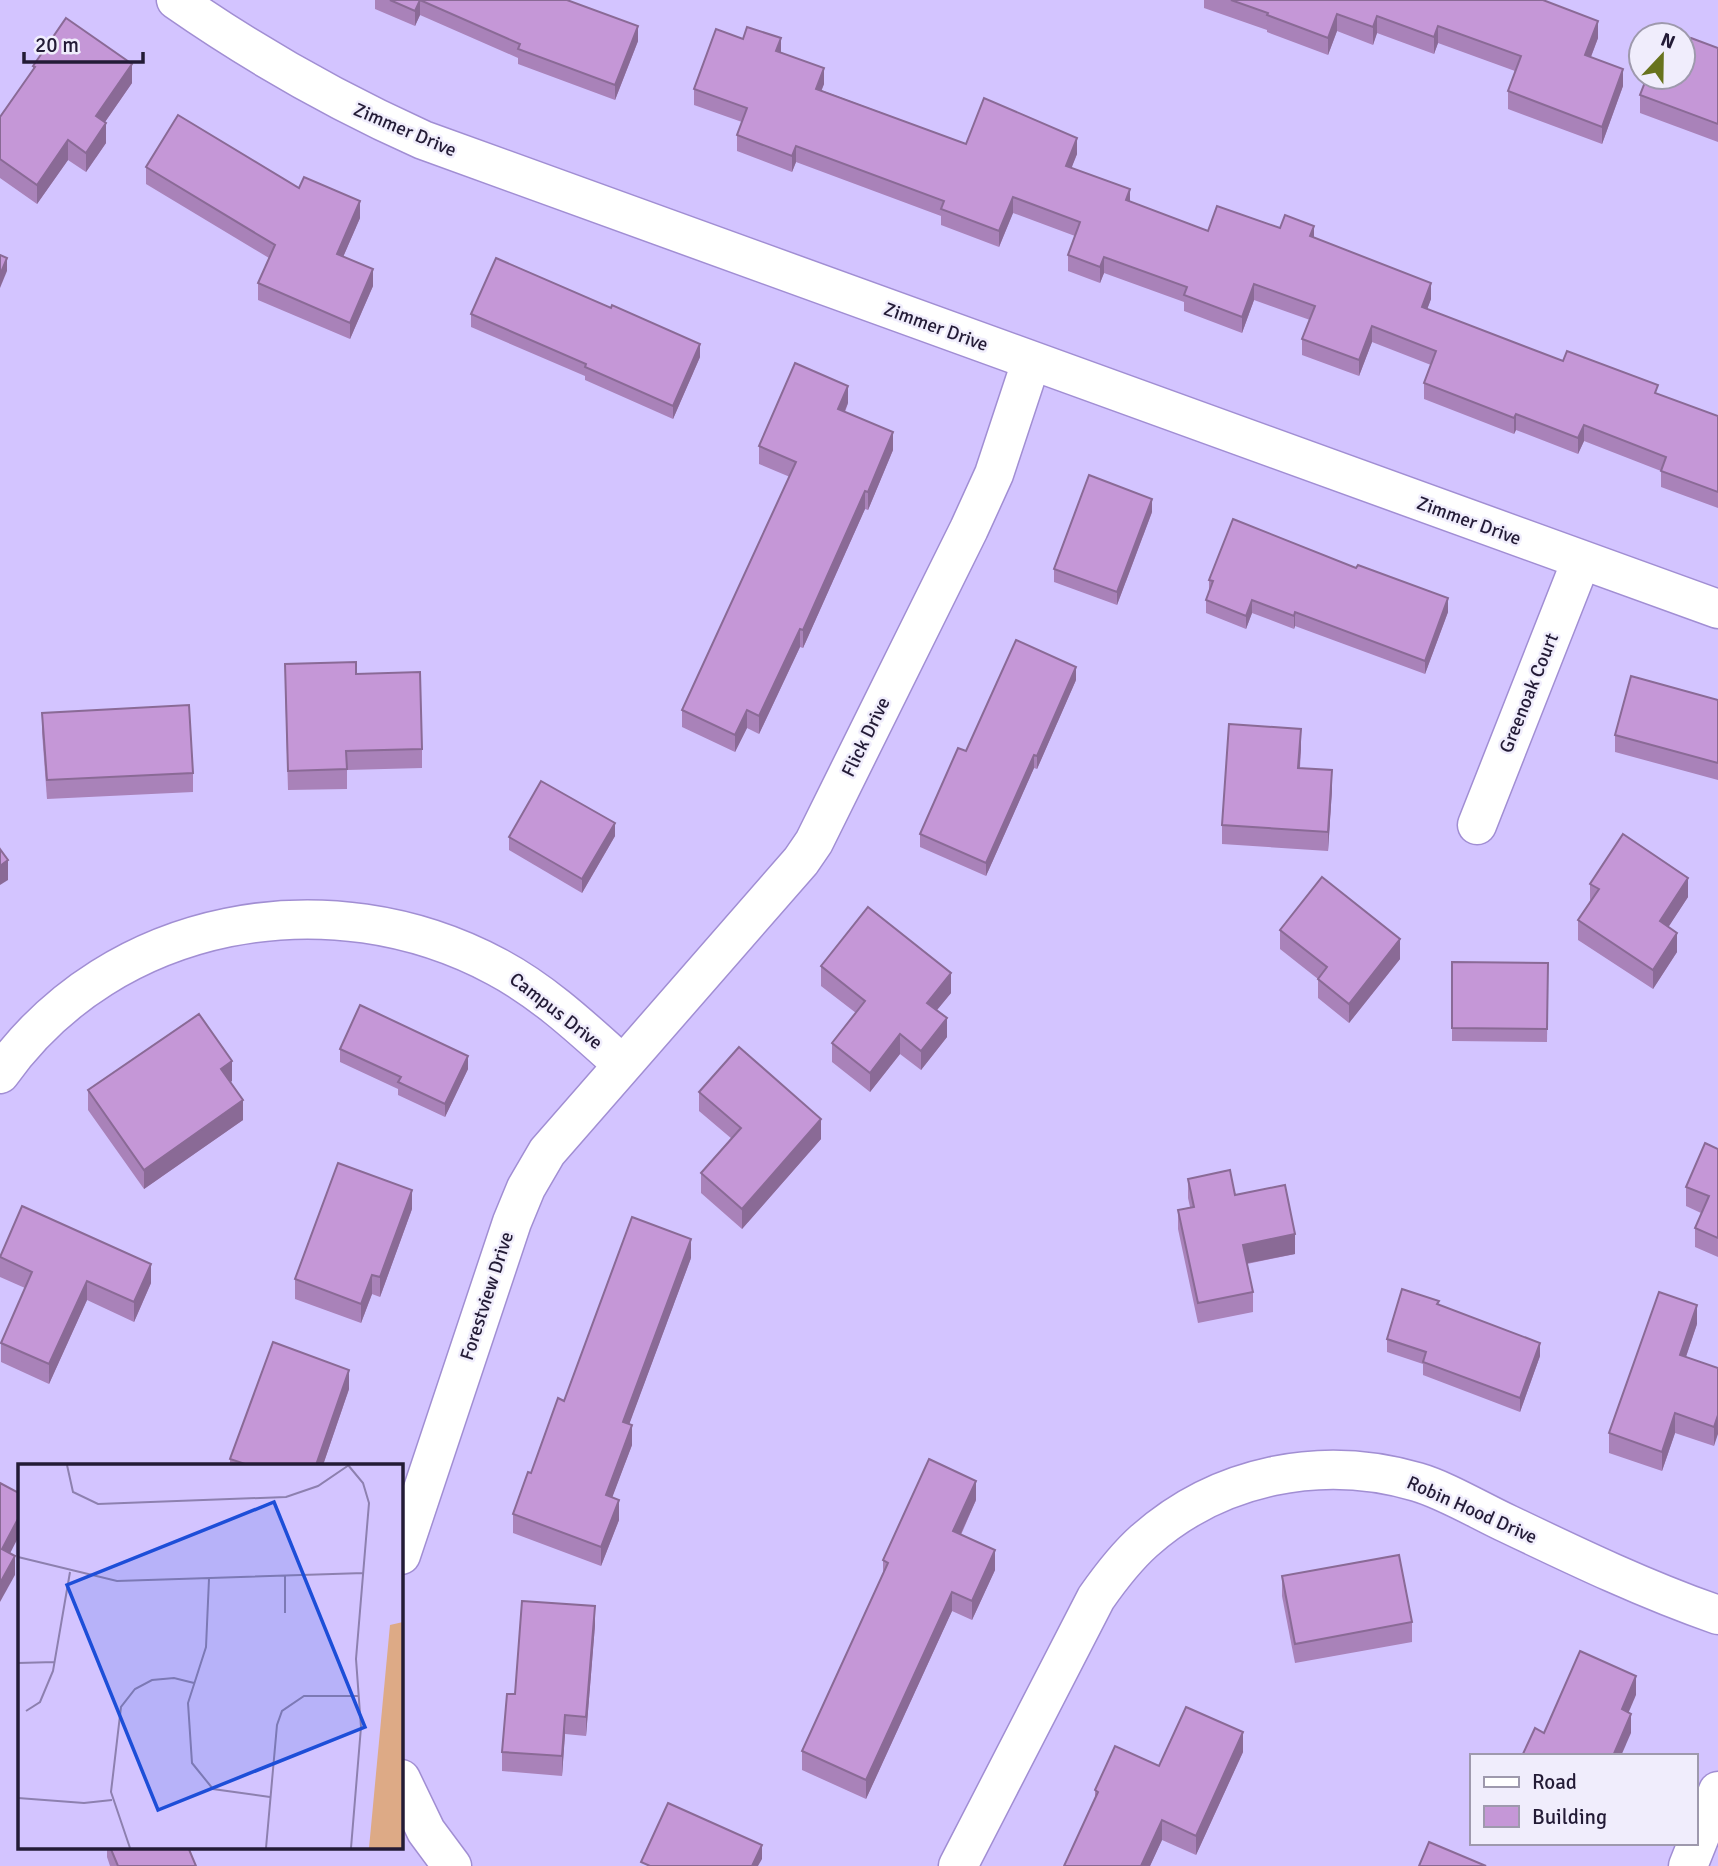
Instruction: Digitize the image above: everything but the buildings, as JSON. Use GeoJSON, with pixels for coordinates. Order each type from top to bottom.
{"type":"FeatureCollection","features":[{"type":"Feature","properties":{"kind":"street","name":"Zimmer Drive"},"geometry":{"type":"LineString","coordinates":[[176,0],[234,40],[310,85],[423,140],[1718,609]]}},
{"type":"Feature","properties":{"kind":"street","name":"Flick Drive"},"geometry":{"type":"LineString","coordinates":[[622,1064],[801,861],[814,842],[994,474],[1031,362]]}},
{"type":"Feature","properties":{"kind":"street","name":"Greenoak Court"},"geometry":{"type":"LineString","coordinates":[[1477,825],[1581,561]]}},
{"type":"Feature","properties":{"kind":"street","name":"Campus Drive"},"geometry":{"type":"LineString","coordinates":[[0,1074],[38,1027],[69,1000],[126,963],[188,937],[228,926],[261,921],[336,919],[370,922],[436,939],[498,967],[560,1009],[622,1064]]}},
{"type":"Feature","properties":{"kind":"street","name":"Forestview Drive"},"geometry":{"type":"LineString","coordinates":[[402,1552],[512,1222],[526,1188],[547,1152],[622,1064]]}},
{"type":"Feature","properties":{"kind":"street","name":"Robin Hood Drive"},"geometry":{"type":"LineString","coordinates":[[958,1866],[1102,1589],[1143,1542],[1173,1518],[1229,1488],[1276,1474],[1324,1469],[1373,1471],[1419,1482],[1580,1559],[1718,1615]]}},
{"type":"Feature","properties":{"kind":"street"},"geometry":{"type":"LineString","coordinates":[[402,1781],[426,1831],[452,1866]]}},
{"type":"Feature","properties":{"kind":"street"},"geometry":{"type":"LineString","coordinates":[[1697,1844],[1718,1791]]}},
{"type":"Feature","properties":{"kind":"street"},"geometry":{"type":"LineString","coordinates":[[1688,1866],[1696,1845]]}}]}
